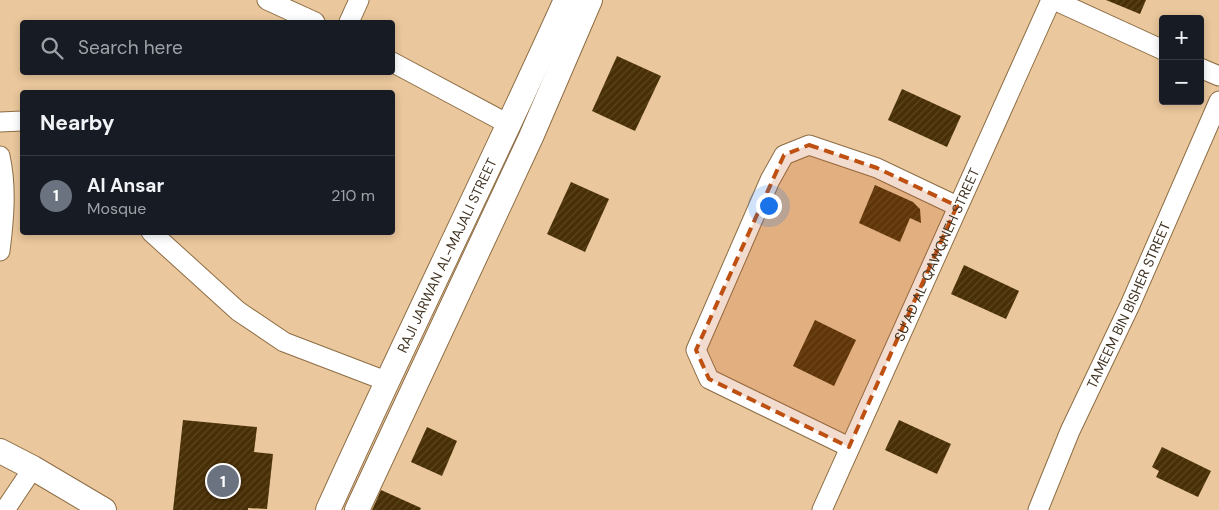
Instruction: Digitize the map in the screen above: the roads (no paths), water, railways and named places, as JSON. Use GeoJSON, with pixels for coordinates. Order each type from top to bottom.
{"type":"FeatureCollection","features":[{"type":"Feature","properties":{"kind":"street"},"geometry":{"type":"LineString","coordinates":[[266,0],[311,20]]}},
{"type":"Feature","properties":{"kind":"street"},"geometry":{"type":"LineString","coordinates":[[350,20],[359,0]]}},
{"type":"Feature","properties":{"kind":"street","name":"RAJI JARWAN AL-MAJALI STREET"},"geometry":{"type":"LineString","coordinates":[[328,510],[386,381],[510,125],[566,0]]}},
{"type":"Feature","properties":{"kind":"street","name":"RAJI JARWAN AL-MAJALI STREET"},"geometry":{"type":"LineString","coordinates":[[357,510],[531,137],[590,0]]}},
{"type":"Feature","properties":{"kind":"street"},"geometry":{"type":"LineString","coordinates":[[1052,0],[1159,48]]}},
{"type":"Feature","properties":{"kind":"street","name":"SU‘AD AL-QAWQNEH STREET"},"geometry":{"type":"LineString","coordinates":[[822,510],[957,206],[1052,0]]}},
{"type":"Feature","properties":{"kind":"street"},"geometry":{"type":"LineString","coordinates":[[395,64],[531,137]]}},
{"type":"Feature","properties":{"kind":"street"},"geometry":{"type":"LineString","coordinates":[[1204,70],[1219,76]]}},
{"type":"Feature","properties":{"kind":"street","name":"TAMEEM BIN BISHER STREET"},"geometry":{"type":"LineString","coordinates":[[1038,510],[1074,422],[1130,305],[1219,101]]}},
{"type":"Feature","properties":{"kind":"street"},"geometry":{"type":"LineString","coordinates":[[0,122],[20,120]]}},
{"type":"Feature","properties":{"kind":"street"},"geometry":{"type":"LineString","coordinates":[[849,447],[709,378],[696,350],[770,180],[784,155],[809,145],[876,168],[957,206]]}},
{"type":"Feature","properties":{"kind":"street"},"geometry":{"type":"LineString","coordinates":[[0,156],[3,169],[5,212],[0,251]]}},
{"type":"Feature","properties":{"kind":"street"},"geometry":{"type":"LineString","coordinates":[[153,235],[238,311],[284,342],[386,381]]}},
{"type":"Feature","properties":{"kind":"street"},"geometry":{"type":"LineString","coordinates":[[416,318],[440,330]]}},
{"type":"Feature","properties":{"kind":"street"},"geometry":{"type":"LineString","coordinates":[[0,451],[34,468],[104,510]]}},
{"type":"Feature","properties":{"kind":"street"},"geometry":{"type":"LineString","coordinates":[[5,510],[34,468]]}},
{"type":"Feature","properties":{"kind":"place","name":"Al Ansar"},"geometry":{"type":"Point","coordinates":[223,481]}}]}
